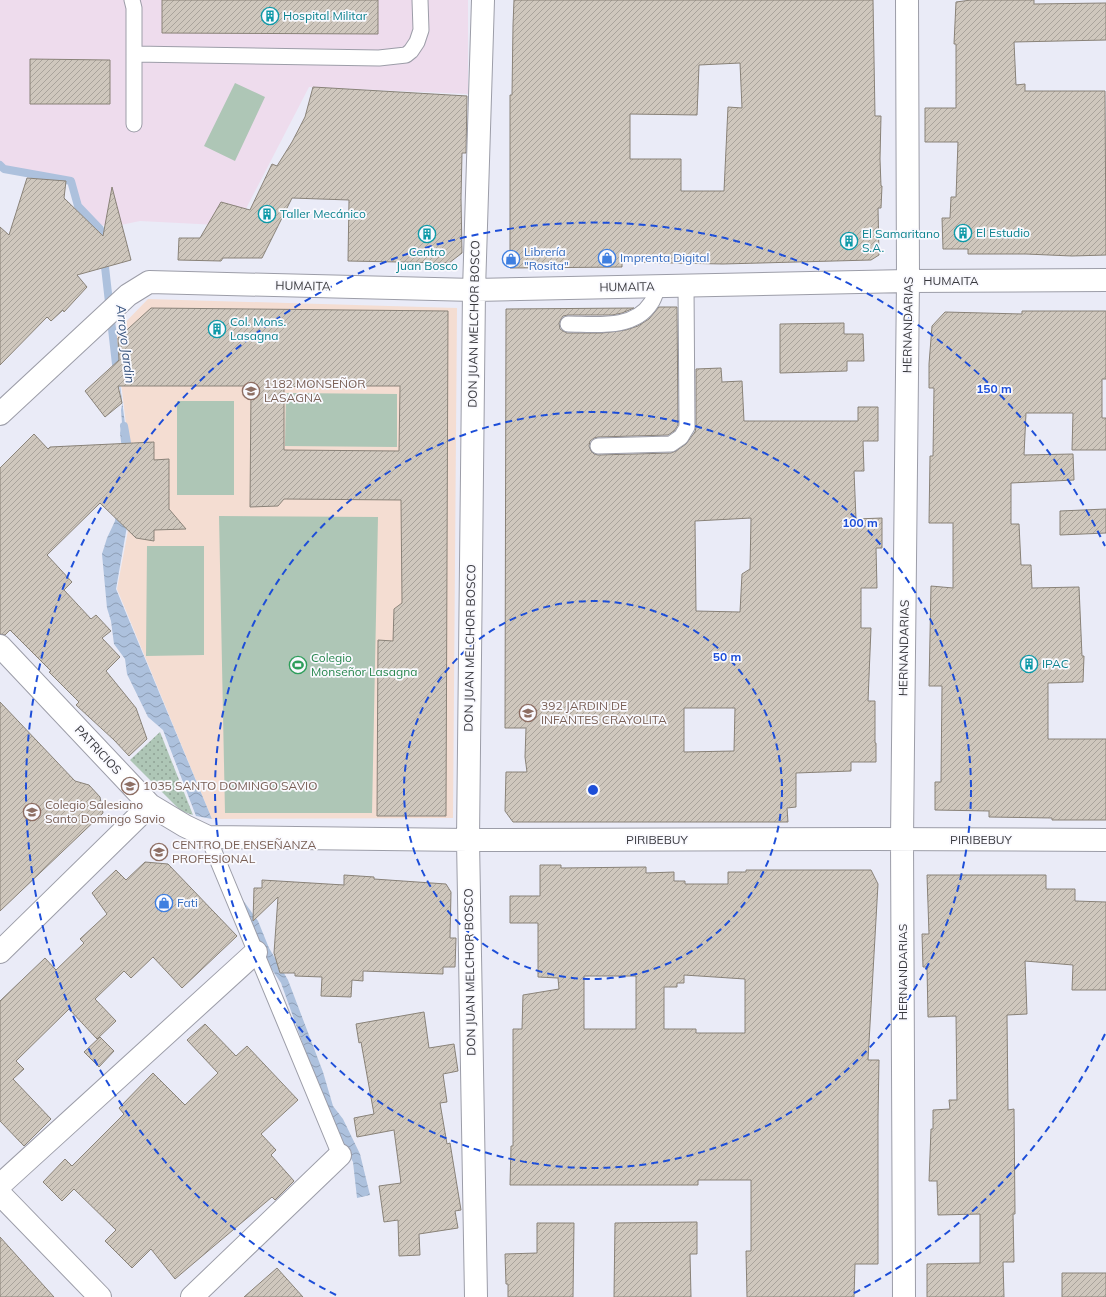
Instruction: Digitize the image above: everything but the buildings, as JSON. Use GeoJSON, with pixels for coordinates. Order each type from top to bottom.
{"type":"FeatureCollection","features":[{"type":"Feature","properties":{"kind":"street","name":"DON JUAN MELCHOR BOSCO"},"geometry":{"type":"LineString","coordinates":[[476,1297],[468,840],[474,290],[483,0]]}},
{"type":"Feature","properties":{"kind":"street","name":"HERNANDARIAS"},"geometry":{"type":"LineString","coordinates":[[904,1297],[902,839],[908,281],[907,0]]}},
{"type":"Feature","properties":{"kind":"street","name":"HUMAITA"},"geometry":{"type":"LineString","coordinates":[[0,414],[128,295],[149,282],[474,290],[908,281],[1106,280]]}},
{"type":"Feature","properties":{"kind":"street","name":"PATRICIOS"},"geometry":{"type":"LineString","coordinates":[[0,646],[150,805],[185,826],[208,836]]}},
{"type":"Feature","properties":{"kind":"street"},"geometry":{"type":"LineString","coordinates":[[0,952],[150,805]]}},
{"type":"Feature","properties":{"kind":"street","name":"PIRIBEBUY"},"geometry":{"type":"LineString","coordinates":[[208,836],[468,840],[1106,840]]}},
{"type":"Feature","properties":{"kind":"street"},"geometry":{"type":"LineString","coordinates":[[0,1185],[256,952]]}},
{"type":"Feature","properties":{"kind":"street"},"geometry":{"type":"LineString","coordinates":[[192,1297],[340,1155]]}},
{"type":"Feature","properties":{"kind":"street"},"geometry":{"type":"LineString","coordinates":[[0,1194],[100,1297]]}},
{"type":"Feature","properties":{"kind":"lane"},"geometry":{"type":"LineString","coordinates":[[132,0],[134,8],[134,124]]}},
{"type":"Feature","properties":{"kind":"lane"},"geometry":{"type":"LineString","coordinates":[[134,54],[379,58],[406,55],[411,51],[417,42],[421,30],[420,0]]}},
{"type":"Feature","properties":{"kind":"lane"},"geometry":{"type":"LineString","coordinates":[[568,324],[609,324],[629,321],[642,314],[651,303],[658,286]]}},
{"type":"Feature","properties":{"kind":"lane"},"geometry":{"type":"LineString","coordinates":[[598,446],[671,444],[681,437],[687,427],[686,286]]}},
{"type":"Feature","properties":{"kind":"lane"},"geometry":{"type":"LineString","coordinates":[[208,836],[340,1155]]}},
{"type":"Feature","properties":{"kind":"shaded area"},"geometry":{"type":"Polygon","coordinates":[[[0,0],[468,0],[468,94],[309,87],[237,226],[140,221],[116,226],[101,225],[79,204],[73,179],[24,173],[5,168],[0,164],[0,0]]]}},
{"type":"Feature","properties":{"kind":"shaded area"},"geometry":{"type":"Polygon","coordinates":[[[148,299],[457,308],[453,818],[212,819],[117,589],[132,509],[126,424],[115,333],[148,299]]]}},
{"type":"Feature","properties":{"kind":"green space"},"geometry":{"type":"Polygon","coordinates":[[[235,83],[265,97],[235,161],[204,146],[235,83]]]}},
{"type":"Feature","properties":{"kind":"green space"},"geometry":{"type":"Polygon","coordinates":[[[286,393],[397,394],[397,447],[285,446],[286,393]]]}},
{"type":"Feature","properties":{"kind":"green space"},"geometry":{"type":"Polygon","coordinates":[[[177,401],[234,401],[234,495],[177,495],[177,401]]]}},
{"type":"Feature","properties":{"kind":"green space","name":"Colegio Monseñor Lasagna"},"geometry":{"type":"Polygon","coordinates":[[[219,516],[378,517],[372,813],[225,813],[219,516]]]}},
{"type":"Feature","properties":{"kind":"green space"},"geometry":{"type":"Polygon","coordinates":[[[147,546],[204,546],[204,655],[146,656],[147,546]]]}},
{"type":"Feature","properties":{"kind":"green space"},"geometry":{"type":"Polygon","coordinates":[[[160,732],[193,815],[181,811],[130,760],[160,732]]]}},
{"type":"Feature","properties":{"kind":"water"},"geometry":{"type":"Polygon","coordinates":[[[114,337],[125,424],[130,509],[116,589],[212,819],[196,816],[163,730],[148,717],[127,674],[125,659],[114,644],[111,621],[107,608],[102,554],[107,538],[115,521],[122,450],[120,433],[122,423],[122,405],[116,363],[112,355],[111,341],[114,337]]]}},
{"type":"Feature","properties":{"kind":"water"},"geometry":{"type":"Polygon","coordinates":[[[224,871],[258,921],[269,948],[288,980],[323,1072],[333,1106],[343,1119],[360,1154],[370,1195],[357,1198],[353,1162],[329,1117],[281,983],[260,952],[249,926],[215,873],[224,871]]]}},
{"type":"Feature","properties":{"kind":"waterway","name":"Arroyo Jardin"},"geometry":{"type":"LineString","coordinates":[[0,165],[4,169],[71,181],[78,206],[100,229],[103,244]]}},
{"type":"Feature","properties":{"kind":"waterway","name":"Arroyo Jardin"},"geometry":{"type":"LineString","coordinates":[[104,258],[117,373]]}},
{"type":"Feature","properties":{"kind":"waterway","name":"Arroyo Jardin"},"geometry":{"type":"LineString","coordinates":[[124,426],[129,454]]}},
{"type":"Feature","properties":{"kind":"place","name":"Hospital Militar"},"geometry":{"type":"Point","coordinates":[270,16]}},
{"type":"Feature","properties":{"kind":"place","name":"Taller Mecánico"},"geometry":{"type":"Point","coordinates":[267,214]}},
{"type":"Feature","properties":{"kind":"place","name":"El Estudio"},"geometry":{"type":"Point","coordinates":[963,233]}},
{"type":"Feature","properties":{"kind":"place","name":"Centro Juan Bosco"},"geometry":{"type":"Point","coordinates":[427,234]}},
{"type":"Feature","properties":{"kind":"place","name":"El Samaritano S.A."},"geometry":{"type":"Point","coordinates":[849,241]}},
{"type":"Feature","properties":{"kind":"place","name":"Imprenta Digital"},"geometry":{"type":"Point","coordinates":[607,258]}},
{"type":"Feature","properties":{"kind":"place","name":"Librería \"Rosita\""},"geometry":{"type":"Point","coordinates":[511,259]}},
{"type":"Feature","properties":{"kind":"place","name":"Col. Mons. Lasagna"},"geometry":{"type":"Point","coordinates":[217,329]}},
{"type":"Feature","properties":{"kind":"place","name":"1182 MONSEÑOR LASAGNA"},"geometry":{"type":"Point","coordinates":[251,391]}},
{"type":"Feature","properties":{"kind":"place","name":"IPAC"},"geometry":{"type":"Point","coordinates":[1029,664]}},
{"type":"Feature","properties":{"kind":"place","name":"Colegio Monseñor Lasagna"},"geometry":{"type":"Point","coordinates":[298,665]}},
{"type":"Feature","properties":{"kind":"place","name":"392 JARDIN DE INFANTES CRAYOLITA"},"geometry":{"type":"Point","coordinates":[528,713]}},
{"type":"Feature","properties":{"kind":"place","name":"1035 SANTO DOMINGO SAVIO"},"geometry":{"type":"Point","coordinates":[130,786]}},
{"type":"Feature","properties":{"kind":"place","name":"Colegio Salesiano Santo Domingo Savio"},"geometry":{"type":"Point","coordinates":[32,812]}},
{"type":"Feature","properties":{"kind":"place","name":"CENTRO DE ENSEÑANZA PROFESIONAL"},"geometry":{"type":"Point","coordinates":[159,852]}},
{"type":"Feature","properties":{"kind":"place","name":"Fati"},"geometry":{"type":"Point","coordinates":[164,903]}}]}
